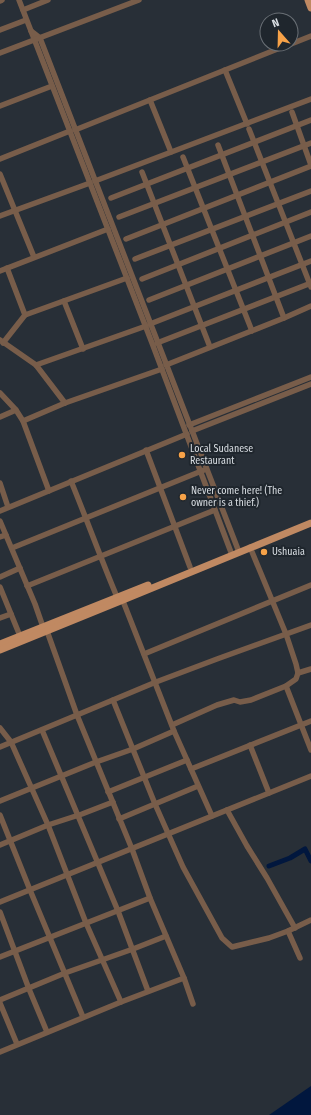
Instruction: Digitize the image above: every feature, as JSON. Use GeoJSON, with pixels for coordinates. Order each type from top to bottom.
{"type":"FeatureCollection","features":[{"type":"Feature","properties":{"kind":"main road"},"geometry":{"type":"LineString","coordinates":[[308,0],[311,8]]}},
{"type":"Feature","properties":{"kind":"main road"},"geometry":{"type":"LineString","coordinates":[[0,650],[45,629],[234,552],[311,518]]}},
{"type":"Feature","properties":{"kind":"main road"},"geometry":{"type":"LineString","coordinates":[[120,598],[190,568],[234,552],[250,548],[311,523]]}},
{"type":"Feature","properties":{"kind":"main road"},"geometry":{"type":"LineString","coordinates":[[0,644],[20,636],[45,629]]}},
{"type":"Feature","properties":{"kind":"street"},"geometry":{"type":"LineString","coordinates":[[19,0],[26,20],[37,39],[73,130],[108,228],[120,253],[127,278],[157,342],[164,367],[189,425],[190,432]]}},
{"type":"Feature","properties":{"kind":"street"},"geometry":{"type":"LineString","coordinates":[[22,10],[48,0]]}},
{"type":"Feature","properties":{"kind":"street"},"geometry":{"type":"LineString","coordinates":[[118,0],[121,7]]}},
{"type":"Feature","properties":{"kind":"street"},"geometry":{"type":"LineString","coordinates":[[0,53],[139,0]]}},
{"type":"Feature","properties":{"kind":"street"},"geometry":{"type":"LineString","coordinates":[[0,30],[26,20]]}},
{"type":"Feature","properties":{"kind":"street"},"geometry":{"type":"LineString","coordinates":[[299,41],[311,36]]}},
{"type":"Feature","properties":{"kind":"street"},"geometry":{"type":"LineString","coordinates":[[37,39],[52,86],[73,130]]}},
{"type":"Feature","properties":{"kind":"street"},"geometry":{"type":"LineString","coordinates":[[0,159],[270,52]]}},
{"type":"Feature","properties":{"kind":"street"},"geometry":{"type":"LineString","coordinates":[[157,342],[276,296],[310,285],[279,203],[225,70]]}},
{"type":"Feature","properties":{"kind":"street"},"geometry":{"type":"LineString","coordinates":[[0,106],[52,86]]}},
{"type":"Feature","properties":{"kind":"street"},"geometry":{"type":"LineString","coordinates":[[0,216],[171,152],[248,126],[311,99]]}},
{"type":"Feature","properties":{"kind":"street"},"geometry":{"type":"LineString","coordinates":[[150,100],[171,152]]}},
{"type":"Feature","properties":{"kind":"street"},"geometry":{"type":"LineString","coordinates":[[126,239],[270,183],[311,165],[292,112]]}},
{"type":"Feature","properties":{"kind":"street"},"geometry":{"type":"LineString","coordinates":[[111,198],[311,120]]}},
{"type":"Feature","properties":{"kind":"street"},"geometry":{"type":"LineString","coordinates":[[119,217],[311,143]]}},
{"type":"Feature","properties":{"kind":"street"},"geometry":{"type":"LineString","coordinates":[[218,145],[284,318]]}},
{"type":"Feature","properties":{"kind":"street"},"geometry":{"type":"LineString","coordinates":[[183,157],[218,249],[252,331]]}},
{"type":"Feature","properties":{"kind":"street"},"geometry":{"type":"LineString","coordinates":[[142,172],[210,347]]}},
{"type":"Feature","properties":{"kind":"street"},"geometry":{"type":"LineString","coordinates":[[0,174],[34,257]]}},
{"type":"Feature","properties":{"kind":"street"},"geometry":{"type":"LineString","coordinates":[[92,182],[190,432],[234,552]]}},
{"type":"Feature","properties":{"kind":"street"},"geometry":{"type":"LineString","coordinates":[[134,259],[311,191]]}},
{"type":"Feature","properties":{"kind":"street"},"geometry":{"type":"LineString","coordinates":[[142,279],[311,212]]}},
{"type":"Feature","properties":{"kind":"street"},"geometry":{"type":"LineString","coordinates":[[0,271],[108,228]]}},
{"type":"Feature","properties":{"kind":"street"},"geometry":{"type":"LineString","coordinates":[[149,300],[311,236]]}},
{"type":"Feature","properties":{"kind":"street"},"geometry":{"type":"LineString","coordinates":[[36,365],[148,325],[311,261]]}},
{"type":"Feature","properties":{"kind":"street"},"geometry":{"type":"LineString","coordinates":[[7,268],[25,315]]}},
{"type":"Feature","properties":{"kind":"street"},"geometry":{"type":"LineString","coordinates":[[65,404],[36,365],[2,341],[25,315],[127,278]]}},
{"type":"Feature","properties":{"kind":"street"},"geometry":{"type":"LineString","coordinates":[[64,301],[83,349]]}},
{"type":"Feature","properties":{"kind":"street"},"geometry":{"type":"LineString","coordinates":[[23,421],[164,367],[311,306]]}},
{"type":"Feature","properties":{"kind":"street"},"geometry":{"type":"LineString","coordinates":[[189,425],[311,377]]}},
{"type":"Feature","properties":{"kind":"street"},"geometry":{"type":"LineString","coordinates":[[0,511],[190,432],[311,384]]}},
{"type":"Feature","properties":{"kind":"street"},"geometry":{"type":"LineString","coordinates":[[0,393],[16,410],[23,421],[49,491]]}},
{"type":"Feature","properties":{"kind":"street"},"geometry":{"type":"LineString","coordinates":[[266,395],[269,401]]}},
{"type":"Feature","properties":{"kind":"street"},"geometry":{"type":"LineString","coordinates":[[0,417],[16,410]]}},
{"type":"Feature","properties":{"kind":"street"},"geometry":{"type":"LineString","coordinates":[[146,450],[190,568]]}},
{"type":"Feature","properties":{"kind":"street"},"geometry":{"type":"LineString","coordinates":[[12,548],[204,470]]}},
{"type":"Feature","properties":{"kind":"street"},"geometry":{"type":"LineString","coordinates":[[204,470],[216,510],[234,552]]}},
{"type":"Feature","properties":{"kind":"street"},"geometry":{"type":"LineString","coordinates":[[71,481],[87,518],[100,557],[120,598],[156,682],[174,731],[212,816]]}},
{"type":"Feature","properties":{"kind":"street"},"geometry":{"type":"LineString","coordinates":[[0,483],[8,507]]}},
{"type":"Feature","properties":{"kind":"street"},"geometry":{"type":"LineString","coordinates":[[27,586],[216,510]]}},
{"type":"Feature","properties":{"kind":"street"},"geometry":{"type":"LineString","coordinates":[[0,521],[3,536],[12,548],[45,629],[77,715],[132,848],[150,898],[184,978],[193,1004]]}},
{"type":"Feature","properties":{"kind":"street"},"geometry":{"type":"LineString","coordinates":[[250,548],[286,634],[298,674]]}},
{"type":"Feature","properties":{"kind":"street"},"geometry":{"type":"LineString","coordinates":[[0,576],[20,568]]}},
{"type":"Feature","properties":{"kind":"street"},"geometry":{"type":"LineString","coordinates":[[144,654],[311,585]]}},
{"type":"Feature","properties":{"kind":"street"},"geometry":{"type":"LineString","coordinates":[[0,587],[20,636]]}},
{"type":"Feature","properties":{"kind":"street"},"geometry":{"type":"LineString","coordinates":[[0,618],[11,614]]}},
{"type":"Feature","properties":{"kind":"street"},"geometry":{"type":"LineString","coordinates":[[0,747],[156,682],[311,625]]}},
{"type":"Feature","properties":{"kind":"street"},"geometry":{"type":"LineString","coordinates":[[172,724],[217,705],[234,700],[240,702],[248,701],[286,686],[294,680],[298,674],[311,669]]}},
{"type":"Feature","properties":{"kind":"street"},"geometry":{"type":"LineString","coordinates":[[286,686],[311,750]]}},
{"type":"Feature","properties":{"kind":"street"},"geometry":{"type":"LineString","coordinates":[[113,700],[144,778],[183,867],[222,938],[227,944],[232,947],[269,938],[311,920]]}},
{"type":"Feature","properties":{"kind":"street"},"geometry":{"type":"LineString","coordinates":[[191,769],[311,722]]}},
{"type":"Feature","properties":{"kind":"street"},"geometry":{"type":"LineString","coordinates":[[0,728],[12,742],[48,825],[86,923],[120,1002]]}},
{"type":"Feature","properties":{"kind":"street"},"geometry":{"type":"LineString","coordinates":[[42,730],[118,911],[148,991]]}},
{"type":"Feature","properties":{"kind":"street"},"geometry":{"type":"LineString","coordinates":[[0,801],[96,762],[133,749],[174,731]]}},
{"type":"Feature","properties":{"kind":"street"},"geometry":{"type":"LineString","coordinates":[[250,746],[269,793]]}},
{"type":"Feature","properties":{"kind":"street"},"geometry":{"type":"LineString","coordinates":[[108,792],[187,760]]}},
{"type":"Feature","properties":{"kind":"street"},"geometry":{"type":"LineString","coordinates":[[0,902],[311,776]]}},
{"type":"Feature","properties":{"kind":"street"},"geometry":{"type":"LineString","coordinates":[[120,819],[198,786]]}},
{"type":"Feature","properties":{"kind":"street"},"geometry":{"type":"LineString","coordinates":[[0,845],[48,825],[113,802]]}},
{"type":"Feature","properties":{"kind":"street"},"geometry":{"type":"LineString","coordinates":[[227,810],[247,846],[268,878],[295,928]]}},
{"type":"Feature","properties":{"kind":"street"},"geometry":{"type":"LineString","coordinates":[[0,815],[83,1017]]}},
{"type":"Feature","properties":{"kind":"street"},"geometry":{"type":"LineString","coordinates":[[0,957],[150,898]]}},
{"type":"Feature","properties":{"kind":"street"},"geometry":{"type":"LineString","coordinates":[[0,912],[47,1032]]}},
{"type":"Feature","properties":{"kind":"street"},"geometry":{"type":"LineString","coordinates":[[288,931],[300,958]]}},
{"type":"Feature","properties":{"kind":"street"},"geometry":{"type":"LineString","coordinates":[[17,1044],[0,1002],[65,973],[166,936]]}},
{"type":"Feature","properties":{"kind":"street"},"geometry":{"type":"LineString","coordinates":[[0,1052],[120,1002],[184,978]]}},
{"type":"Feature","properties":{"kind":"water"},"geometry":{"type":"Polygon","coordinates":[[[311,1086],[311,1115],[269,1115],[311,1086]]]}},
{"type":"Feature","properties":{"kind":"waterway"},"geometry":{"type":"LineString","coordinates":[[269,866],[290,858],[305,849],[311,861]]}},
{"type":"Feature","properties":{"kind":"place","name":"Local Sudanese Restaurant"},"geometry":{"type":"Point","coordinates":[182,455]}},
{"type":"Feature","properties":{"kind":"place","name":"Never come here! (The owner is a thief.)"},"geometry":{"type":"Point","coordinates":[183,497]}},
{"type":"Feature","properties":{"kind":"place","name":"Ushuaia"},"geometry":{"type":"Point","coordinates":[264,552]}}]}
